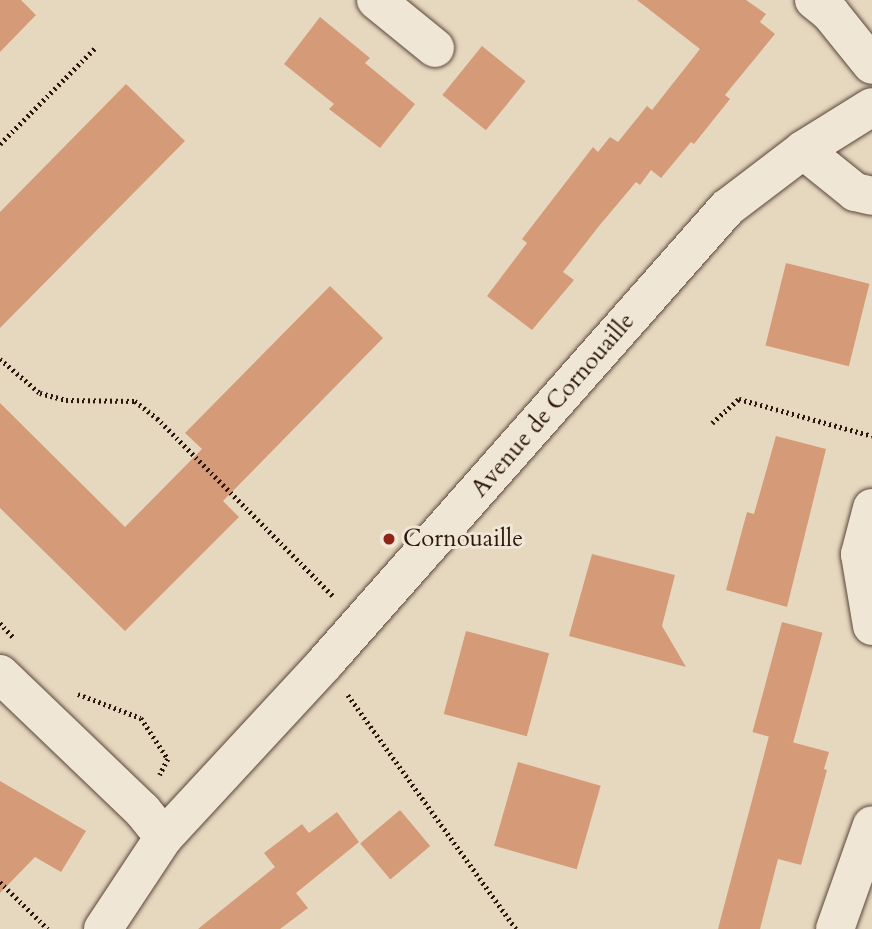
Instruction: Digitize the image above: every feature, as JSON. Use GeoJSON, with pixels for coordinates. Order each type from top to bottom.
{"type":"FeatureCollection","features":[{"type":"Feature","properties":{"kind":"street"},"geometry":{"type":"LineString","coordinates":[[376,0],[435,48]]}},
{"type":"Feature","properties":{"kind":"street"},"geometry":{"type":"LineString","coordinates":[[814,0],[831,14],[872,65]]}},
{"type":"Feature","properties":{"kind":"street","name":"Avenue de Cornouaille"},"geometry":{"type":"LineString","coordinates":[[103,929],[153,823],[325,663],[727,208],[803,150],[872,107]]}},
{"type":"Feature","properties":{"kind":"street"},"geometry":{"type":"LineString","coordinates":[[803,150],[855,192],[872,197]]}},
{"type":"Feature","properties":{"kind":"street"},"geometry":{"type":"LineString","coordinates":[[872,508],[860,554],[872,626]]}},
{"type":"Feature","properties":{"kind":"street"},"geometry":{"type":"LineString","coordinates":[[0,674],[153,823]]}},
{"type":"Feature","properties":{"kind":"street"},"geometry":{"type":"LineString","coordinates":[[835,929],[872,825]]}},
{"type":"Feature","properties":{"kind":"path"},"geometry":{"type":"LineString","coordinates":[[0,144],[96,47]]}},
{"type":"Feature","properties":{"kind":"path"},"geometry":{"type":"LineString","coordinates":[[0,359],[40,393],[66,400],[135,401],[157,418],[360,623]]}},
{"type":"Feature","properties":{"kind":"path"},"geometry":{"type":"LineString","coordinates":[[712,423],[740,399],[872,436]]}},
{"type":"Feature","properties":{"kind":"path"},"geometry":{"type":"LineString","coordinates":[[0,623],[19,642]]}},
{"type":"Feature","properties":{"kind":"path"},"geometry":{"type":"LineString","coordinates":[[325,663],[516,929]]}},
{"type":"Feature","properties":{"kind":"path"},"geometry":{"type":"LineString","coordinates":[[68,690],[141,718],[169,759],[153,823]]}},
{"type":"Feature","properties":{"kind":"path"},"geometry":{"type":"LineString","coordinates":[[0,882],[48,929]]}},
{"type":"Feature","properties":{"kind":"building"},"geometry":{"type":"Polygon","coordinates":[[[0,0],[21,0],[36,15],[0,52],[0,0]]]}},
{"type":"Feature","properties":{"kind":"building"},"geometry":{"type":"Polygon","coordinates":[[[637,0],[746,0],[766,14],[760,22],[775,34],[725,95],[730,99],[694,144],[691,142],[661,178],[651,170],[640,185],[636,182],[599,226],[563,272],[574,280],[532,330],[487,296],[527,243],[522,239],[593,147],[598,152],[610,137],[618,142],[647,106],[652,110],[700,49],[637,0]]]}},
{"type":"Feature","properties":{"kind":"building"},"geometry":{"type":"Polygon","coordinates":[[[320,17],[370,58],[365,63],[415,104],[380,148],[329,109],[334,104],[284,64],[320,17]]]}},
{"type":"Feature","properties":{"kind":"building"},"geometry":{"type":"Polygon","coordinates":[[[482,46],[526,81],[486,130],[442,95],[482,46]]]}},
{"type":"Feature","properties":{"kind":"building"},"geometry":{"type":"Polygon","coordinates":[[[126,84],[185,141],[0,328],[0,212],[126,84]]]}},
{"type":"Feature","properties":{"kind":"building"},"geometry":{"type":"Polygon","coordinates":[[[786,263],[869,284],[849,366],[765,345],[786,263]]]}},
{"type":"Feature","properties":{"kind":"building"},"geometry":{"type":"Polygon","coordinates":[[[330,286],[383,338],[223,501],[239,517],[125,631],[0,508],[0,403],[125,527],[202,449],[185,433],[330,286]]]}},
{"type":"Feature","properties":{"kind":"building"},"geometry":{"type":"Polygon","coordinates":[[[776,436],[826,449],[787,607],[726,590],[747,512],[754,514],[776,436]]]}},
{"type":"Feature","properties":{"kind":"building"},"geometry":{"type":"Polygon","coordinates":[[[592,554],[675,575],[662,626],[686,667],[569,636],[592,554]]]}},
{"type":"Feature","properties":{"kind":"building"},"geometry":{"type":"Polygon","coordinates":[[[782,622],[823,633],[793,743],[752,732],[782,622]]]}},
{"type":"Feature","properties":{"kind":"building"},"geometry":{"type":"Polygon","coordinates":[[[466,631],[549,653],[527,736],[444,714],[466,631]]]}},
{"type":"Feature","properties":{"kind":"building"},"geometry":{"type":"Polygon","coordinates":[[[769,736],[829,752],[824,769],[827,770],[801,865],[778,859],[760,929],[718,929],[769,736]]]}},
{"type":"Feature","properties":{"kind":"building"},"geometry":{"type":"Polygon","coordinates":[[[518,762],[601,786],[577,869],[494,846],[518,762]]]}},
{"type":"Feature","properties":{"kind":"building"},"geometry":{"type":"Polygon","coordinates":[[[0,781],[86,831],[61,872],[35,857],[0,893],[0,781]]]}},
{"type":"Feature","properties":{"kind":"building"},"geometry":{"type":"Polygon","coordinates":[[[400,810],[430,846],[390,879],[360,843],[400,810]]]}},
{"type":"Feature","properties":{"kind":"building"},"geometry":{"type":"Polygon","coordinates":[[[337,812],[359,842],[296,893],[308,908],[280,929],[198,929],[275,867],[264,853],[302,824],[309,833],[337,812]]]}},
{"type":"Feature","properties":{"kind":"place","name":"Cornouaille"},"geometry":{"type":"Point","coordinates":[389,539]}}]}
